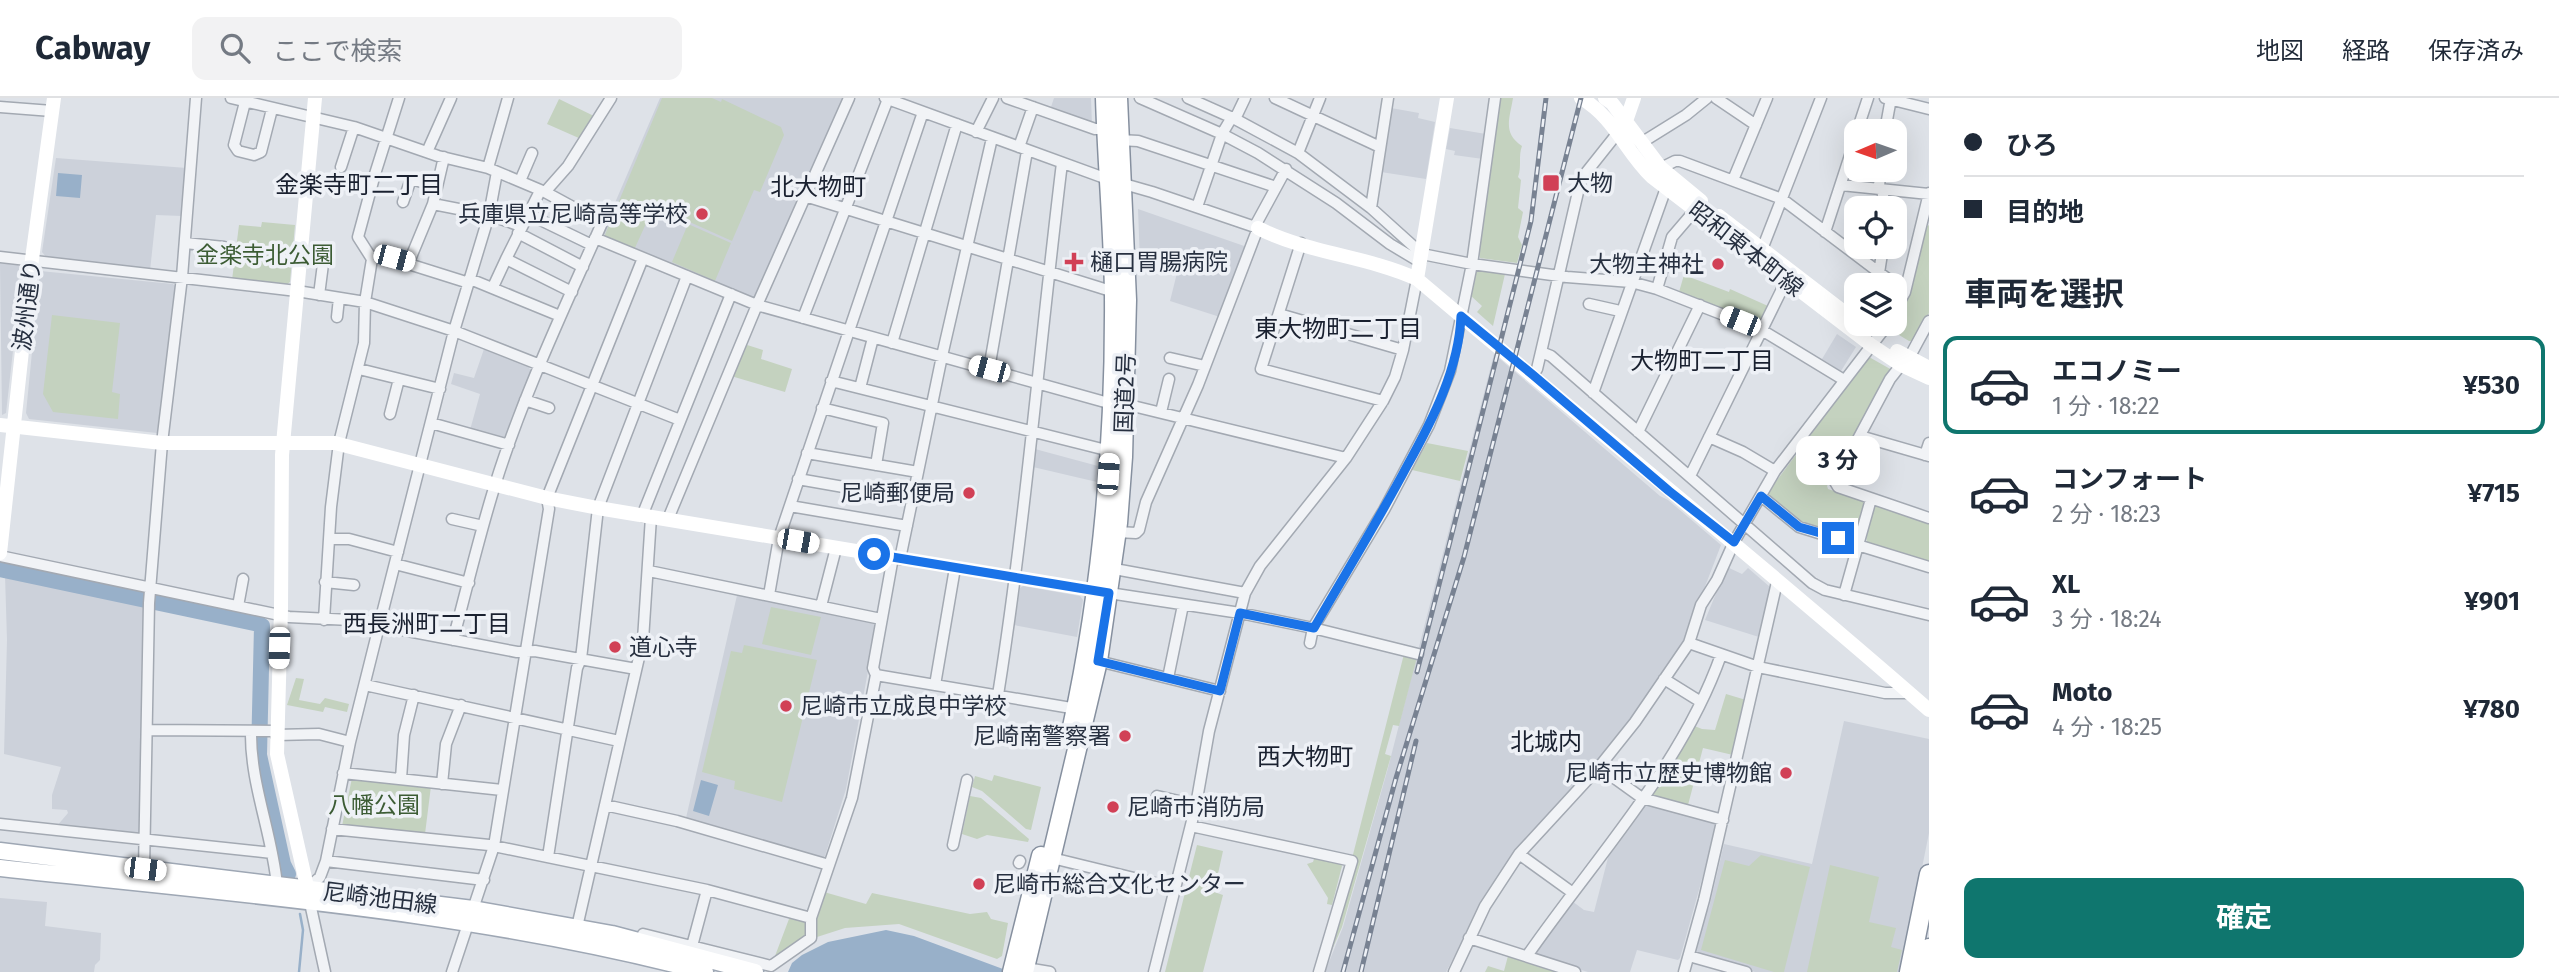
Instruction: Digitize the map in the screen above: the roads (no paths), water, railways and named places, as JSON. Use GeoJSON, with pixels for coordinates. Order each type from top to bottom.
{"type":"FeatureCollection","features":[{"type":"Feature","properties":{"kind":"highway","name":"国道2号"},"geometry":{"type":"LineString","coordinates":[[1019,971],[1052,858],[1082,710],[1102,592],[1117,532],[1123,457],[1127,300],[1112,135],[1105,98]]}},
{"type":"Feature","properties":{"kind":"highway","name":"国道2号"},"geometry":{"type":"LineString","coordinates":[[1112,135],[1118,98]]}},
{"type":"Feature","properties":{"kind":"highway","name":"国道2号"},"geometry":{"type":"LineString","coordinates":[[1019,971],[1082,710],[1098,661],[1101,554],[1110,451],[1125,405],[1114,292],[1116,182]]}},
{"type":"Feature","properties":{"kind":"highway"},"geometry":{"type":"LineString","coordinates":[[1909,972],[1929,874]]}},
{"type":"Feature","properties":{"kind":"highway"},"geometry":{"type":"LineString","coordinates":[[1924,972],[1929,948]]}},
{"type":"Feature","properties":{"kind":"main road","name":"尼崎池田線"},"geometry":{"type":"LineString","coordinates":[[0,851],[277,885],[309,895]]}},
{"type":"Feature","properties":{"kind":"main road","name":"尼崎池田線"},"geometry":{"type":"LineString","coordinates":[[0,868],[309,895],[577,927],[755,972]]}},
{"type":"Feature","properties":{"kind":"main road","name":"尼崎池田線"},"geometry":{"type":"LineString","coordinates":[[470,916],[705,972]]}},
{"type":"Feature","properties":{"kind":"street"},"geometry":{"type":"LineString","coordinates":[[145,869],[150,596],[162,443],[182,277],[196,98]]}},
{"type":"Feature","properties":{"kind":"street"},"geometry":{"type":"LineString","coordinates":[[231,98],[354,127],[427,152],[492,170],[520,180],[602,223],[538,365],[509,444],[495,485],[453,640]]}},
{"type":"Feature","properties":{"kind":"street"},"geometry":{"type":"LineString","coordinates":[[277,885],[251,756],[265,732],[281,615],[283,442],[315,98]]}},
{"type":"Feature","properties":{"kind":"street"},"geometry":{"type":"LineString","coordinates":[[324,620],[328,539],[339,443],[364,343],[365,302],[372,259],[358,237],[385,138],[399,98]]}},
{"type":"Feature","properties":{"kind":"street"},"geometry":{"type":"LineString","coordinates":[[427,152],[451,98]]}},
{"type":"Feature","properties":{"kind":"street"},"geometry":{"type":"LineString","coordinates":[[309,895],[326,861],[350,742],[454,331],[489,215],[492,170],[508,98]]}},
{"type":"Feature","properties":{"kind":"street"},"geometry":{"type":"LineString","coordinates":[[493,287],[528,214],[542,192],[568,166],[611,98]]}},
{"type":"Feature","properties":{"kind":"street"},"geometry":{"type":"LineString","coordinates":[[668,519],[757,305],[849,98]]}},
{"type":"Feature","properties":{"kind":"street"},"geometry":{"type":"LineString","coordinates":[[803,318],[886,98],[909,102],[923,112],[1116,182],[1301,243],[1401,272],[1417,279],[1533,375],[1669,491],[1734,542],[1777,582],[1929,710]]}},
{"type":"Feature","properties":{"kind":"street"},"geometry":{"type":"LineString","coordinates":[[976,132],[993,98]]}},
{"type":"Feature","properties":{"kind":"street"},"geometry":{"type":"LineString","coordinates":[[1007,98],[1031,104],[1112,135],[1138,141],[1276,187]]}},
{"type":"Feature","properties":{"kind":"street"},"geometry":{"type":"LineString","coordinates":[[1140,98],[1222,134],[1286,169],[1390,244],[1421,258],[1560,276],[1631,282],[1657,289],[1760,330],[1844,380]]}},
{"type":"Feature","properties":{"kind":"street"},"geometry":{"type":"LineString","coordinates":[[1188,98],[1233,118],[1298,153],[1371,208],[1421,258]]}},
{"type":"Feature","properties":{"kind":"street"},"geometry":{"type":"LineString","coordinates":[[1197,207],[1222,134],[1245,98]]}},
{"type":"Feature","properties":{"kind":"street"},"geometry":{"type":"LineString","coordinates":[[1275,98],[1380,147]]}},
{"type":"Feature","properties":{"kind":"street"},"geometry":{"type":"LineString","coordinates":[[1298,153],[1320,98]]}},
{"type":"Feature","properties":{"kind":"street"},"geometry":{"type":"LineString","coordinates":[[1371,208],[1388,98]]}},
{"type":"Feature","properties":{"kind":"street"},"geometry":{"type":"LineString","coordinates":[[1154,972],[1196,805],[1209,731],[1245,593],[1269,553],[1346,458],[1383,401],[1395,377],[1403,351],[1421,258],[1447,98]]}},
{"type":"Feature","properties":{"kind":"street"},"geometry":{"type":"LineString","coordinates":[[1310,643],[1314,628],[1384,510],[1429,425],[1450,371],[1472,264],[1495,98]]}},
{"type":"Feature","properties":{"kind":"street","name":"昭和東本町線"},"geometry":{"type":"LineString","coordinates":[[1581,98],[1622,126],[1641,143],[1661,168],[1760,254],[1786,281],[1929,378]]}},
{"type":"Feature","properties":{"kind":"street","name":"昭和東本町線"},"geometry":{"type":"LineString","coordinates":[[1605,98],[1612,103],[1639,163],[1666,188],[1844,313]]}},
{"type":"Feature","properties":{"kind":"street"},"geometry":{"type":"LineString","coordinates":[[1533,375],[1537,369],[1560,276],[1581,179],[1622,126],[1634,98]]}},
{"type":"Feature","properties":{"kind":"street"},"geometry":{"type":"LineString","coordinates":[[1641,143],[1686,115],[1707,98]]}},
{"type":"Feature","properties":{"kind":"street"},"geometry":{"type":"LineString","coordinates":[[1716,98],[1756,125]]}},
{"type":"Feature","properties":{"kind":"street"},"geometry":{"type":"LineString","coordinates":[[1733,180],[1767,98]]}},
{"type":"Feature","properties":{"kind":"street"},"geometry":{"type":"LineString","coordinates":[[1760,254],[1821,98]]}},
{"type":"Feature","properties":{"kind":"street"},"geometry":{"type":"LineString","coordinates":[[1861,119],[1868,98]]}},
{"type":"Feature","properties":{"kind":"street"},"geometry":{"type":"LineString","coordinates":[[1886,119],[1889,98],[1929,109]]}},
{"type":"Feature","properties":{"kind":"street"},"geometry":{"type":"LineString","coordinates":[[245,102],[234,145],[238,151],[254,155],[261,152],[272,108]]}},
{"type":"Feature","properties":{"kind":"street"},"geometry":{"type":"LineString","coordinates":[[989,369],[1031,104]]}},
{"type":"Feature","properties":{"kind":"street"},"geometry":{"type":"LineString","coordinates":[[0,107],[53,105]]}},
{"type":"Feature","properties":{"kind":"street","name":"波州通り"},"geometry":{"type":"LineString","coordinates":[[0,555],[7,426],[53,105]]}},
{"type":"Feature","properties":{"kind":"street"},"geometry":{"type":"LineString","coordinates":[[769,595],[779,538],[923,112]]}},
{"type":"Feature","properties":{"kind":"street"},"geometry":{"type":"LineString","coordinates":[[892,343],[957,124]]}},
{"type":"Feature","properties":{"kind":"street"},"geometry":{"type":"LineString","coordinates":[[341,167],[354,127]]}},
{"type":"Feature","properties":{"kind":"street"},"geometry":{"type":"LineString","coordinates":[[612,934],[627,930],[766,965],[774,965],[811,938],[811,918],[852,798],[876,675],[873,667],[881,620],[907,526],[942,356],[992,138]]}},
{"type":"Feature","properties":{"kind":"street"},"geometry":{"type":"LineString","coordinates":[[520,180],[532,153]]}},
{"type":"Feature","properties":{"kind":"street"},"geometry":{"type":"LineString","coordinates":[[409,262],[432,204],[444,157]]}},
{"type":"Feature","properties":{"kind":"street"},"geometry":{"type":"LineString","coordinates":[[1661,168],[1678,161],[1782,199],[1879,273],[1881,259]]}},
{"type":"Feature","properties":{"kind":"street"},"geometry":{"type":"LineString","coordinates":[[998,695],[1017,578],[1036,382],[1062,163]]}},
{"type":"Feature","properties":{"kind":"street"},"geometry":{"type":"LineString","coordinates":[[1117,532],[1136,533],[1139,530],[1146,502],[1205,366],[1257,227],[1286,169]]}},
{"type":"Feature","properties":{"kind":"street"},"geometry":{"type":"LineString","coordinates":[[1825,232],[1844,175]]}},
{"type":"Feature","properties":{"kind":"street"},"geometry":{"type":"LineString","coordinates":[[402,196],[411,179],[436,186]]}},
{"type":"Feature","properties":{"kind":"street"},"geometry":{"type":"LineString","coordinates":[[1881,182],[1882,196]]}},
{"type":"Feature","properties":{"kind":"street"},"geometry":{"type":"LineString","coordinates":[[1841,185],[1929,193],[1927,217],[1907,285]]}},
{"type":"Feature","properties":{"kind":"street"},"geometry":{"type":"LineString","coordinates":[[1593,393],[1666,188]]}},
{"type":"Feature","properties":{"kind":"street"},"geometry":{"type":"LineString","coordinates":[[805,196],[1114,292]]}},
{"type":"Feature","properties":{"kind":"street"},"geometry":{"type":"LineString","coordinates":[[432,204],[489,215],[583,267]]}},
{"type":"Feature","properties":{"kind":"street"},"geometry":{"type":"LineString","coordinates":[[1657,289],[1672,237],[1696,209]]}},
{"type":"Feature","properties":{"kind":"street"},"geometry":{"type":"LineString","coordinates":[[528,214],[757,305],[1036,382],[1346,458]]}},
{"type":"Feature","properties":{"kind":"street"},"geometry":{"type":"LineString","coordinates":[[185,243],[224,247]]}},
{"type":"Feature","properties":{"kind":"street"},"geometry":{"type":"LineString","coordinates":[[1301,243],[1261,369],[1383,401]]}},
{"type":"Feature","properties":{"kind":"street"},"geometry":{"type":"LineString","coordinates":[[372,259],[380,255],[493,287],[560,316]]}},
{"type":"Feature","properties":{"kind":"street"},"geometry":{"type":"LineString","coordinates":[[0,257],[297,291],[365,302],[454,331],[680,421]]}},
{"type":"Feature","properties":{"kind":"street"},"geometry":{"type":"LineString","coordinates":[[452,972],[495,846],[549,509],[547,498],[643,258]]}},
{"type":"Feature","properties":{"kind":"street"},"geometry":{"type":"LineString","coordinates":[[506,259],[572,292]]}},
{"type":"Feature","properties":{"kind":"street"},"geometry":{"type":"LineString","coordinates":[[319,295],[323,264]]}},
{"type":"Feature","properties":{"kind":"street"},"geometry":{"type":"LineString","coordinates":[[548,858],[581,659],[598,508],[687,276]]}},
{"type":"Feature","properties":{"kind":"street"},"geometry":{"type":"LineString","coordinates":[[1690,476],[1786,281]]}},
{"type":"Feature","properties":{"kind":"street"},"geometry":{"type":"LineString","coordinates":[[577,927],[643,640],[649,571],[647,516],[680,421],[731,294]]}},
{"type":"Feature","properties":{"kind":"street"},"geometry":{"type":"LineString","coordinates":[[337,317],[339,298]]}},
{"type":"Feature","properties":{"kind":"street"},"geometry":{"type":"LineString","coordinates":[[1589,304],[1620,311]]}},
{"type":"Feature","properties":{"kind":"street"},"geometry":{"type":"LineString","coordinates":[[1638,432],[1700,305]]}},
{"type":"Feature","properties":{"kind":"street"},"geometry":{"type":"LineString","coordinates":[[1279,314],[1403,351]]}},
{"type":"Feature","properties":{"kind":"street"},"geometry":{"type":"LineString","coordinates":[[1929,321],[1905,362],[1890,379],[1835,482],[1838,487],[1929,518]]}},
{"type":"Feature","properties":{"kind":"street","name":"昭和東本町線"},"geometry":{"type":"LineString","coordinates":[[1870,336],[1874,341]]}},
{"type":"Feature","properties":{"kind":"street"},"geometry":{"type":"LineString","coordinates":[[1454,972],[1485,906],[1519,854],[1599,767],[1635,722],[1689,643],[1701,605],[1775,471],[1878,336]]}},
{"type":"Feature","properties":{"kind":"street"},"geometry":{"type":"LineString","coordinates":[[860,388],[873,338]]}},
{"type":"Feature","properties":{"kind":"street"},"geometry":{"type":"LineString","coordinates":[[1541,352],[1551,356],[1812,583],[1825,590],[1929,615]]}},
{"type":"Feature","properties":{"kind":"street"},"geometry":{"type":"LineString","coordinates":[[1170,358],[1205,366]]}},
{"type":"Feature","properties":{"kind":"street","name":"昭和東本町線"},"geometry":{"type":"LineString","coordinates":[[1905,362],[1929,368]]}},
{"type":"Feature","properties":{"kind":"street"},"geometry":{"type":"LineString","coordinates":[[359,369],[440,389]]}},
{"type":"Feature","properties":{"kind":"street"},"geometry":{"type":"LineString","coordinates":[[390,414],[399,379]]}},
{"type":"Feature","properties":{"kind":"street"},"geometry":{"type":"LineString","coordinates":[[1161,412],[1169,379]]}},
{"type":"Feature","properties":{"kind":"street"},"geometry":{"type":"LineString","coordinates":[[831,381],[1110,451]]}},
{"type":"Feature","properties":{"kind":"street"},"geometry":{"type":"LineString","coordinates":[[525,400],[549,408]]}},
{"type":"Feature","properties":{"kind":"street"},"geometry":{"type":"LineString","coordinates":[[822,408],[883,423],[876,465]]}},
{"type":"Feature","properties":{"kind":"street"},"geometry":{"type":"LineString","coordinates":[[432,423],[509,444]]}},
{"type":"Feature","properties":{"kind":"street"},"geometry":{"type":"LineString","coordinates":[[7,426],[162,443],[339,443],[495,485],[598,508],[1240,613],[1418,654]]}},
{"type":"Feature","properties":{"kind":"street"},"geometry":{"type":"LineString","coordinates":[[1860,436],[1927,456],[1929,443]]}},
{"type":"Feature","properties":{"kind":"street"},"geometry":{"type":"LineString","coordinates":[[1709,437],[1743,452],[1775,471]]}},
{"type":"Feature","properties":{"kind":"street"},"geometry":{"type":"LineString","coordinates":[[807,453],[918,472]]}},
{"type":"Feature","properties":{"kind":"street"},"geometry":{"type":"LineString","coordinates":[[798,479],[912,499]]}},
{"type":"Feature","properties":{"kind":"street"},"geometry":{"type":"LineString","coordinates":[[1761,496],[1799,527],[1929,567]]}},
{"type":"Feature","properties":{"kind":"street"},"geometry":{"type":"LineString","coordinates":[[1844,595],[1871,499]]}},
{"type":"Feature","properties":{"kind":"street"},"geometry":{"type":"LineString","coordinates":[[790,506],[907,526]]}},
{"type":"Feature","properties":{"kind":"street"},"geometry":{"type":"LineString","coordinates":[[452,519],[484,526]]}},
{"type":"Feature","properties":{"kind":"street"},"geometry":{"type":"LineString","coordinates":[[328,539],[349,539],[398,552]]}},
{"type":"Feature","properties":{"kind":"street"},"geometry":{"type":"LineString","coordinates":[[821,606],[836,548]]}},
{"type":"Feature","properties":{"kind":"street"},"geometry":{"type":"LineString","coordinates":[[0,555],[150,596],[238,606],[324,620],[371,621],[453,640],[636,669]]}},
{"type":"Feature","properties":{"kind":"street"},"geometry":{"type":"LineString","coordinates":[[396,564],[469,583]]}},
{"type":"Feature","properties":{"kind":"street"},"geometry":{"type":"LineString","coordinates":[[935,685],[955,568]]}},
{"type":"Feature","properties":{"kind":"street"},"geometry":{"type":"LineString","coordinates":[[1121,570],[1245,593]]}},
{"type":"Feature","properties":{"kind":"street"},"geometry":{"type":"LineString","coordinates":[[649,571],[881,620]]}},
{"type":"Feature","properties":{"kind":"street"},"geometry":{"type":"LineString","coordinates":[[238,606],[243,579]]}},
{"type":"Feature","properties":{"kind":"street"},"geometry":{"type":"LineString","coordinates":[[325,582],[354,585]]}},
{"type":"Feature","properties":{"kind":"street"},"geometry":{"type":"LineString","coordinates":[[1684,972],[1704,900],[1777,582]]}},
{"type":"Feature","properties":{"kind":"street"},"geometry":{"type":"LineString","coordinates":[[1168,678],[1183,605]]}},
{"type":"Feature","properties":{"kind":"street"},"geometry":{"type":"LineString","coordinates":[[1689,643],[1758,667],[1885,693],[1909,693]]}},
{"type":"Feature","properties":{"kind":"street"},"geometry":{"type":"LineString","coordinates":[[1527,957],[1676,748],[1711,683],[1721,655]]}},
{"type":"Feature","properties":{"kind":"street"},"geometry":{"type":"LineString","coordinates":[[1098,661],[1220,691]]}},
{"type":"Feature","properties":{"kind":"street"},"geometry":{"type":"LineString","coordinates":[[876,675],[1082,710]]}},
{"type":"Feature","properties":{"kind":"street"},"geometry":{"type":"LineString","coordinates":[[1664,678],[1701,702]]}},
{"type":"Feature","properties":{"kind":"street"},"geometry":{"type":"LineString","coordinates":[[365,685],[619,741]]}},
{"type":"Feature","properties":{"kind":"street"},"geometry":{"type":"LineString","coordinates":[[401,779],[404,735],[414,695]]}},
{"type":"Feature","properties":{"kind":"street"},"geometry":{"type":"LineString","coordinates":[[442,784],[446,744],[460,705]]}},
{"type":"Feature","properties":{"kind":"street"},"geometry":{"type":"LineString","coordinates":[[147,730],[319,734],[350,742]]}},
{"type":"Feature","properties":{"kind":"street"},"geometry":{"type":"LineString","coordinates":[[265,732],[276,754],[325,972]]}},
{"type":"Feature","properties":{"kind":"street"},"geometry":{"type":"LineString","coordinates":[[1599,767],[1642,798],[1723,820]]}},
{"type":"Feature","properties":{"kind":"street"},"geometry":{"type":"LineString","coordinates":[[343,774],[502,790]]}},
{"type":"Feature","properties":{"kind":"street"},"geometry":{"type":"LineString","coordinates":[[953,845],[967,780]]}},
{"type":"Feature","properties":{"kind":"street"},"geometry":{"type":"LineString","coordinates":[[1157,796],[1196,805]]}},
{"type":"Feature","properties":{"kind":"street"},"geometry":{"type":"LineString","coordinates":[[605,805],[677,821],[829,866]]}},
{"type":"Feature","properties":{"kind":"street"},"geometry":{"type":"LineString","coordinates":[[0,824],[272,853]]}},
{"type":"Feature","properties":{"kind":"street"},"geometry":{"type":"LineString","coordinates":[[1191,826],[1352,861],[1319,972]]}},
{"type":"Feature","properties":{"kind":"street"},"geometry":{"type":"LineString","coordinates":[[332,829],[495,846],[707,890],[811,918]]}},
{"type":"Feature","properties":{"kind":"street"},"geometry":{"type":"LineString","coordinates":[[1519,854],[1573,892]]}},
{"type":"Feature","properties":{"kind":"street"},"geometry":{"type":"LineString","coordinates":[[1052,858],[1175,888]]}},
{"type":"Feature","properties":{"kind":"street"},"geometry":{"type":"LineString","coordinates":[[326,861],[484,880]]}},
{"type":"Feature","properties":{"kind":"street"},"geometry":{"type":"LineString","coordinates":[[692,946],[707,890]]}},
{"type":"Feature","properties":{"kind":"street"},"geometry":{"type":"LineString","coordinates":[[1469,938],[1576,972]]}},
{"type":"Feature","properties":{"kind":"street"},"geometry":{"type":"LineString","coordinates":[[1689,956],[1746,972]]}},
{"type":"Feature","properties":{"kind":"street"},"geometry":{"type":"LineString","coordinates":[[1019,971],[1051,972]]}},
{"type":"Feature","properties":{"kind":"water"},"geometry":{"type":"Polygon","coordinates":[[[58,173],[82,175],[80,198],[56,196],[58,173]]]}},
{"type":"Feature","properties":{"kind":"water"},"geometry":{"type":"Polygon","coordinates":[[[701,780],[718,785],[709,816],[693,811],[701,780]]]}},
{"type":"Feature","properties":{"kind":"water"},"geometry":{"type":"Polygon","coordinates":[[[886,930],[914,936],[1011,972],[788,972],[792,963],[802,955],[828,942],[886,930]]]}},
{"type":"Feature","properties":{"kind":"waterway"},"geometry":{"type":"LineString","coordinates":[[0,569],[262,626],[259,755],[283,864],[288,874]]}},
{"type":"Feature","properties":{"kind":"waterway"},"geometry":{"type":"LineString","coordinates":[[299,972],[303,930],[300,914]]}},
{"type":"Feature","properties":{"kind":"railway"},"geometry":{"type":"LineString","coordinates":[[1417,672],[1531,221],[1546,98]]}},
{"type":"Feature","properties":{"kind":"railway"},"geometry":{"type":"LineString","coordinates":[[1343,972],[1396,778],[1464,557],[1581,98]]}},
{"type":"Feature","properties":{"kind":"railway"},"geometry":{"type":"LineString","coordinates":[[1361,972],[1416,741]]}},
{"type":"Feature","properties":{"kind":"place","name":"大物"},"geometry":{"type":"Point","coordinates":[1551,183]}},
{"type":"Feature","properties":{"kind":"place","name":"兵庫県立尼崎高等学校"},"geometry":{"type":"Point","coordinates":[702,214]}},
{"type":"Feature","properties":{"kind":"place","name":"樋口胃腸病院"},"geometry":{"type":"Point","coordinates":[1074,262]}},
{"type":"Feature","properties":{"kind":"place","name":"大物主神社"},"geometry":{"type":"Point","coordinates":[1718,264]}},
{"type":"Feature","properties":{"kind":"place","name":"尼崎郵便局"},"geometry":{"type":"Point","coordinates":[969,493]}},
{"type":"Feature","properties":{"kind":"place","name":"道心寺"},"geometry":{"type":"Point","coordinates":[615,647]}},
{"type":"Feature","properties":{"kind":"place","name":"尼崎市立成良中学校"},"geometry":{"type":"Point","coordinates":[786,706]}},
{"type":"Feature","properties":{"kind":"place","name":"尼崎南警察署"},"geometry":{"type":"Point","coordinates":[1125,736]}},
{"type":"Feature","properties":{"kind":"place","name":"尼崎市立歴史博物館"},"geometry":{"type":"Point","coordinates":[1786,773]}},
{"type":"Feature","properties":{"kind":"place","name":"尼崎市消防局"},"geometry":{"type":"Point","coordinates":[1113,807]}},
{"type":"Feature","properties":{"kind":"place","name":"尼崎市総合文化センター"},"geometry":{"type":"Point","coordinates":[979,884]}},
{"type":"Feature","properties":{"kind":"district","name":"金楽寺町二丁目"},"geometry":{"type":"Point","coordinates":[359,185]}},
{"type":"Feature","properties":{"kind":"district","name":"北大物町"},"geometry":{"type":"Point","coordinates":[818,187]}},
{"type":"Feature","properties":{"kind":"district","name":"東大物町二丁目"},"geometry":{"type":"Point","coordinates":[1338,329]}},
{"type":"Feature","properties":{"kind":"district","name":"大物町二丁目"},"geometry":{"type":"Point","coordinates":[1702,361]}},
{"type":"Feature","properties":{"kind":"district","name":"西長洲町二丁目"},"geometry":{"type":"Point","coordinates":[427,624]}},
{"type":"Feature","properties":{"kind":"district","name":"北城内"},"geometry":{"type":"Point","coordinates":[1546,742]}},
{"type":"Feature","properties":{"kind":"district","name":"西大物町"},"geometry":{"type":"Point","coordinates":[1305,757]}},
{"type":"Feature","properties":{"kind":"park label","name":"金楽寺北公園"},"geometry":{"type":"Point","coordinates":[265,255]}},
{"type":"Feature","properties":{"kind":"park label","name":"八幡公園"},"geometry":{"type":"Point","coordinates":[374,805]}}]}
